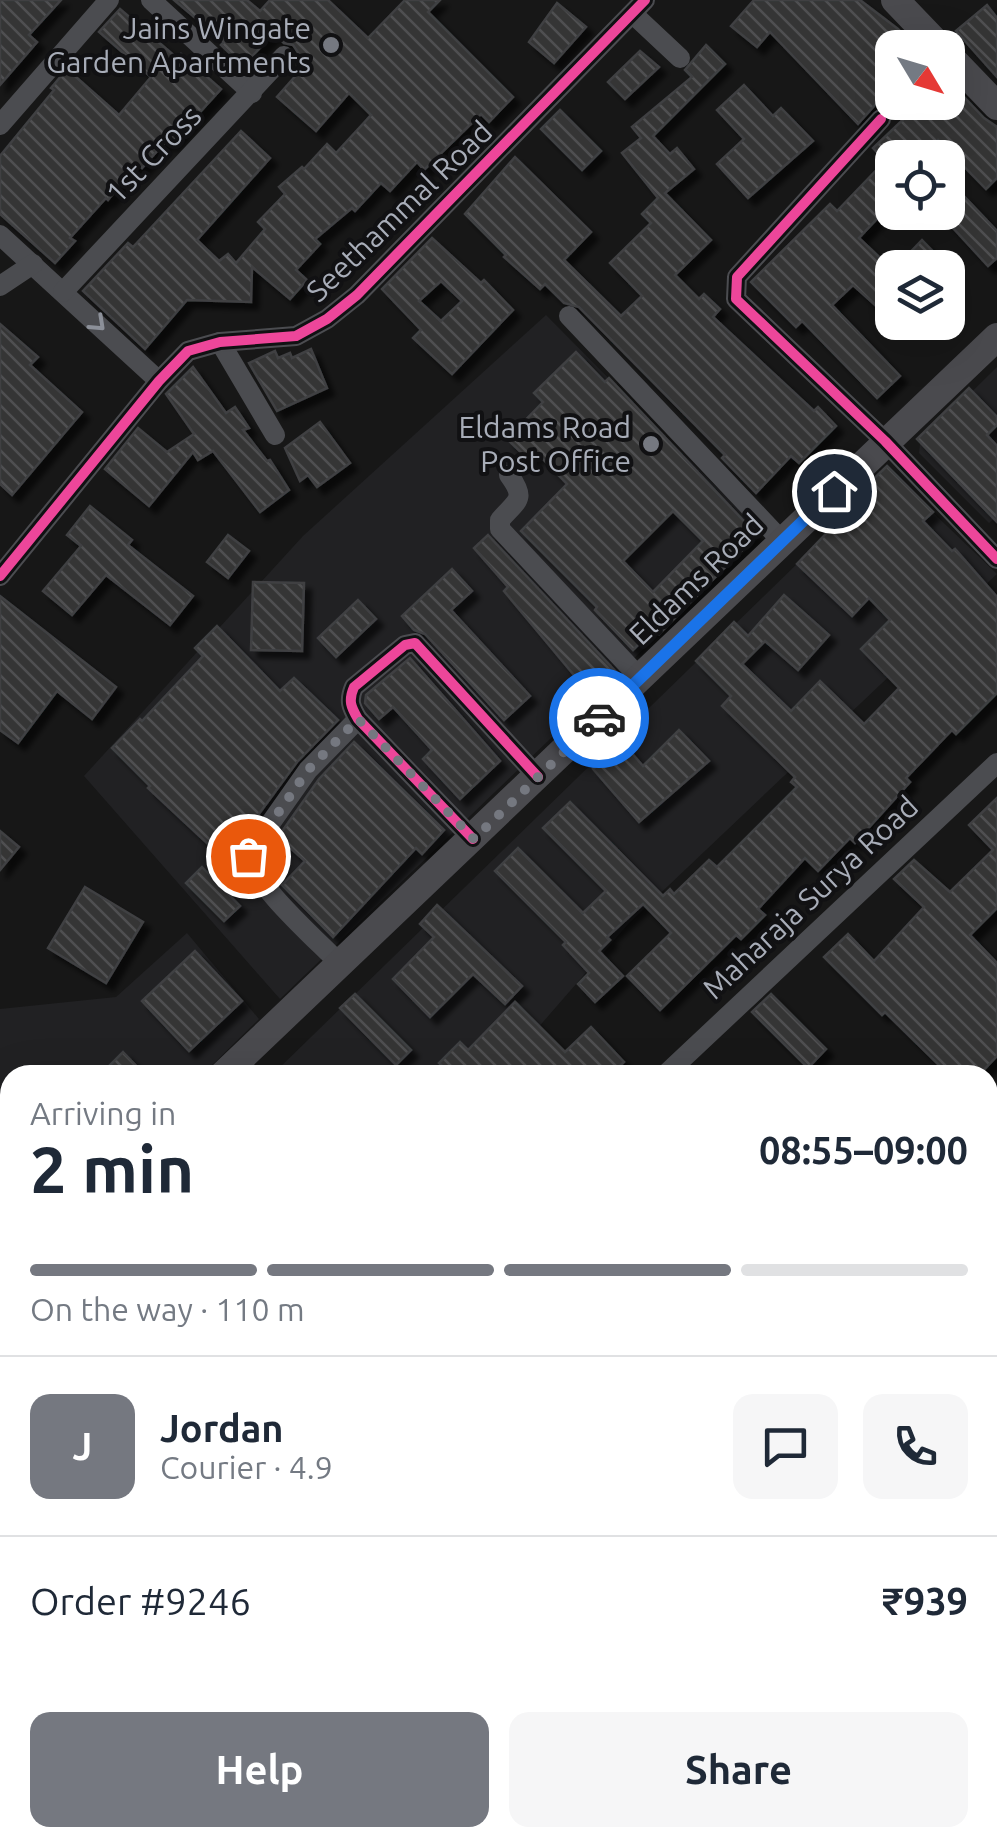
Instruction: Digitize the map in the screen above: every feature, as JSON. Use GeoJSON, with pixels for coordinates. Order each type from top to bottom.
{"type":"FeatureCollection","features":[{"type":"Feature","properties":{"kind":"main road"},"geometry":{"type":"LineString","coordinates":[[895,0],[924,30]]}},
{"type":"Feature","properties":{"kind":"main road"},"geometry":{"type":"LineString","coordinates":[[965,73],[997,106]]}},
{"type":"Feature","properties":{"kind":"main road","name":"Eldams Road"},"geometry":{"type":"LineString","coordinates":[[234,1065],[997,337]]}},
{"type":"Feature","properties":{"kind":"street"},"geometry":{"type":"LineString","coordinates":[[0,125],[109,0]]}},
{"type":"Feature","properties":{"kind":"street"},"geometry":{"type":"LineString","coordinates":[[151,0],[252,94]]}},
{"type":"Feature","properties":{"kind":"street"},"geometry":{"type":"LineString","coordinates":[[639,7],[680,58]]}},
{"type":"Feature","properties":{"kind":"street","name":"Seethammal Road"},"geometry":{"type":"LineString","coordinates":[[0,576],[188,350],[220,342],[296,336],[327,319],[357,295],[639,7]]}},
{"type":"Feature","properties":{"kind":"street","name":"1st Cross"},"geometry":{"type":"LineString","coordinates":[[63,292],[284,56]]}},
{"type":"Feature","properties":{"kind":"street"},"geometry":{"type":"LineString","coordinates":[[881,120],[737,277],[734,291],[739,303],[885,442],[997,559]]}},
{"type":"Feature","properties":{"kind":"street"},"geometry":{"type":"LineString","coordinates":[[0,235],[159,381]]}},
{"type":"Feature","properties":{"kind":"street"},"geometry":{"type":"LineString","coordinates":[[0,286],[33,264]]}},
{"type":"Feature","properties":{"kind":"street"},"geometry":{"type":"LineString","coordinates":[[569,316],[782,540]]}},
{"type":"Feature","properties":{"kind":"street"},"geometry":{"type":"LineString","coordinates":[[220,342],[274,435]]}},
{"type":"Feature","properties":{"kind":"street"},"geometry":{"type":"LineString","coordinates":[[509,476],[519,496],[500,520],[500,528],[640,678]]}},
{"type":"Feature","properties":{"kind":"street"},"geometry":{"type":"LineString","coordinates":[[474,839],[358,719],[351,707],[354,687],[405,645],[415,644],[423,648],[538,777]]}},
{"type":"Feature","properties":{"kind":"street"},"geometry":{"type":"LineString","coordinates":[[340,964],[252,870],[248,856],[308,770],[358,719]]}},
{"type":"Feature","properties":{"kind":"street","name":"Maharaja Surya Road"},"geometry":{"type":"LineString","coordinates":[[676,1065],[997,764]]}},
{"type":"Feature","properties":{"kind":"shaded area"},"geometry":{"type":"Polygon","coordinates":[[[546,315],[763,534],[280,999],[84,776],[303,536],[546,315]]]}},
{"type":"Feature","properties":{"kind":"shaded area"},"geometry":{"type":"Polygon","coordinates":[[[997,367],[997,516],[989,523],[919,453],[920,443],[997,367]]]}},
{"type":"Feature","properties":{"kind":"shaded area"},"geometry":{"type":"Polygon","coordinates":[[[898,479],[997,574],[629,923],[506,1065],[282,1065],[879,484],[898,479]]]}},
{"type":"Feature","properties":{"kind":"shaded area"},"geometry":{"type":"Polygon","coordinates":[[[187,933],[259,1019],[212,1065],[0,1065],[0,1009],[116,997],[187,933]]]}},
{"type":"Feature","properties":{"kind":"building"},"geometry":{"type":"Polygon","coordinates":[[[0,0],[61,0],[29,35],[37,42],[0,85],[0,0]]]}},
{"type":"Feature","properties":{"kind":"building"},"geometry":{"type":"Polygon","coordinates":[[[174,0],[247,0],[260,11],[270,0],[328,0],[368,38],[405,0],[440,0],[428,12],[513,97],[489,122],[481,114],[424,170],[417,162],[390,191],[381,183],[355,211],[352,208],[315,239],[320,244],[296,270],[307,280],[290,299],[252,267],[251,302],[187,300],[145,349],[83,291],[128,243],[133,247],[241,131],[270,158],[197,240],[219,261],[228,254],[236,263],[265,229],[258,222],[285,194],[279,187],[304,169],[327,144],[336,153],[371,115],[349,93],[316,131],[277,97],[306,64],[293,45],[284,43],[274,33],[243,66],[221,45],[224,42],[174,0]]]}},
{"type":"Feature","properties":{"kind":"building"},"geometry":{"type":"Polygon","coordinates":[[[754,0],[860,0],[899,30],[875,30],[875,105],[858,124],[770,32],[757,47],[731,26],[754,0]]]}},
{"type":"Feature","properties":{"kind":"building"},"geometry":{"type":"Polygon","coordinates":[[[557,3],[586,27],[554,63],[529,42],[557,3]]]}},
{"type":"Feature","properties":{"kind":"building"},"geometry":{"type":"Polygon","coordinates":[[[987,5],[997,18],[997,77],[965,41],[965,30],[957,30],[987,5]]]}},
{"type":"Feature","properties":{"kind":"building"},"geometry":{"type":"Polygon","coordinates":[[[120,9],[177,58],[181,54],[221,89],[171,144],[167,140],[142,168],[137,164],[70,238],[75,241],[55,263],[0,214],[0,156],[67,69],[119,115],[151,77],[99,32],[120,9]]]}},
{"type":"Feature","properties":{"kind":"building"},"geometry":{"type":"Polygon","coordinates":[[[706,45],[725,64],[653,136],[670,154],[677,148],[694,169],[665,193],[711,240],[675,275],[699,299],[704,294],[720,309],[713,317],[814,411],[818,407],[836,426],[799,463],[791,456],[756,493],[722,458],[725,455],[579,307],[564,303],[545,284],[540,289],[465,214],[515,157],[591,232],[564,260],[621,316],[642,296],[610,263],[651,223],[642,214],[658,198],[622,153],[641,138],[632,127],[692,77],[685,70],[706,45]]]}},
{"type":"Feature","properties":{"kind":"building"},"geometry":{"type":"Polygon","coordinates":[[[640,51],[659,67],[625,99],[608,82],[640,51]]]}},
{"type":"Feature","properties":{"kind":"building"},"geometry":{"type":"Polygon","coordinates":[[[744,85],[773,116],[781,108],[813,141],[748,198],[717,164],[744,139],[717,110],[744,85]]]}},
{"type":"Feature","properties":{"kind":"building"},"geometry":{"type":"Polygon","coordinates":[[[965,98],[997,127],[997,178],[986,189],[965,168],[965,140],[881,140],[903,120],[965,120],[965,98]]]}},
{"type":"Feature","properties":{"kind":"building"},"geometry":{"type":"Polygon","coordinates":[[[560,110],[601,151],[582,170],[541,129],[560,110]]]}},
{"type":"Feature","properties":{"kind":"building"},"geometry":{"type":"Polygon","coordinates":[[[875,171],[875,221],[859,238],[875,253],[875,305],[853,285],[832,305],[900,376],[877,398],[802,321],[796,327],[751,282],[830,204],[837,211],[875,171]]]}},
{"type":"Feature","properties":{"kind":"building"},"geometry":{"type":"Polygon","coordinates":[[[965,197],[997,231],[997,258],[988,266],[955,230],[965,230],[965,197]]]}},
{"type":"Feature","properties":{"kind":"building"},"geometry":{"type":"Polygon","coordinates":[[[432,238],[481,283],[484,280],[513,310],[452,374],[413,338],[421,330],[382,289],[432,238]],[[441,281],[419,301],[441,321],[462,301],[441,281]]]}},
{"type":"Feature","properties":{"kind":"building"},"geometry":{"type":"Polygon","coordinates":[[[922,240],[932,250],[912,250],[922,240]]]}},
{"type":"Feature","properties":{"kind":"building"},"geometry":{"type":"Polygon","coordinates":[[[0,324],[38,357],[30,365],[82,412],[12,495],[0,484],[0,324]]]}},
{"type":"Feature","properties":{"kind":"building"},"geometry":{"type":"Polygon","coordinates":[[[311,349],[327,388],[277,411],[249,363],[275,351],[278,358],[290,353],[292,358],[311,349]]]}},
{"type":"Feature","properties":{"kind":"building"},"geometry":{"type":"Polygon","coordinates":[[[576,352],[605,382],[609,378],[757,535],[659,634],[654,629],[633,650],[595,610],[597,607],[521,531],[567,484],[538,454],[531,462],[507,439],[543,402],[534,393],[576,352]],[[673,511],[623,561],[653,592],[703,541],[673,511]]]}},
{"type":"Feature","properties":{"kind":"building"},"geometry":{"type":"Polygon","coordinates":[[[193,367],[226,413],[235,407],[249,428],[243,430],[270,460],[289,490],[260,512],[213,451],[198,460],[193,452],[149,506],[105,469],[138,428],[167,452],[194,434],[166,394],[193,367]]]}},
{"type":"Feature","properties":{"kind":"building"},"geometry":{"type":"Polygon","coordinates":[[[969,388],[997,417],[997,425],[987,435],[997,446],[997,522],[917,439],[969,388]]]}},
{"type":"Feature","properties":{"kind":"building"},"geometry":{"type":"Polygon","coordinates":[[[320,422],[350,463],[317,487],[308,475],[300,481],[285,448],[320,422]]]}},
{"type":"Feature","properties":{"kind":"building"},"geometry":{"type":"Polygon","coordinates":[[[887,466],[933,512],[923,521],[952,551],[955,549],[997,597],[997,693],[956,734],[952,730],[906,778],[910,782],[855,843],[850,838],[818,871],[805,858],[758,909],[765,915],[741,939],[736,935],[660,1010],[627,976],[671,933],[643,904],[607,937],[610,940],[599,951],[623,976],[595,1002],[578,984],[589,973],[563,945],[566,942],[495,871],[518,848],[583,913],[606,891],[543,828],[570,802],[663,896],[670,889],[674,894],[709,860],[717,867],[797,787],[791,782],[795,777],[722,706],[731,696],[696,661],[734,622],[748,636],[784,595],[829,635],[798,670],[765,641],[742,664],[791,711],[820,681],[864,724],[899,688],[861,649],[890,620],[869,598],[852,616],[797,564],[839,520],[835,516],[887,466]]]}},
{"type":"Feature","properties":{"kind":"building"},"geometry":{"type":"Polygon","coordinates":[[[90,506],[132,540],[128,545],[193,596],[170,625],[106,575],[72,615],[43,591],[81,546],[67,535],[90,506]]]}},
{"type":"Feature","properties":{"kind":"building"},"geometry":{"type":"Polygon","coordinates":[[[228,535],[249,551],[228,578],[207,562],[228,535]]]}},
{"type":"Feature","properties":{"kind":"building"},"geometry":{"type":"Polygon","coordinates":[[[488,535],[618,674],[593,698],[504,591],[508,587],[474,548],[488,535]]]}},
{"type":"Feature","properties":{"kind":"building"},"geometry":{"type":"Polygon","coordinates":[[[452,569],[472,591],[451,610],[530,696],[504,720],[425,634],[414,630],[402,616],[452,569]]]}},
{"type":"Feature","properties":{"kind":"building"},"geometry":{"type":"Polygon","coordinates":[[[253,582],[304,583],[302,651],[251,650],[253,582]]]}},
{"type":"Feature","properties":{"kind":"building"},"geometry":{"type":"Polygon","coordinates":[[[0,596],[116,687],[92,719],[57,691],[18,743],[0,730],[0,596]]]}},
{"type":"Feature","properties":{"kind":"building"},"geometry":{"type":"Polygon","coordinates":[[[358,600],[376,619],[336,657],[318,638],[358,600]]]}},
{"type":"Feature","properties":{"kind":"building"},"geometry":{"type":"Polygon","coordinates":[[[217,626],[280,691],[294,678],[338,720],[297,762],[225,860],[148,788],[112,748],[203,656],[195,648],[217,626]]]}},
{"type":"Feature","properties":{"kind":"building"},"geometry":{"type":"Polygon","coordinates":[[[410,658],[500,761],[460,799],[423,759],[432,750],[393,707],[379,719],[365,703],[366,695],[410,658]]]}},
{"type":"Feature","properties":{"kind":"building"},"geometry":{"type":"Polygon","coordinates":[[[679,730],[709,761],[639,822],[593,769],[623,743],[643,766],[679,730]]]}},
{"type":"Feature","properties":{"kind":"building"},"geometry":{"type":"Polygon","coordinates":[[[354,742],[444,830],[422,854],[416,848],[333,937],[282,885],[305,861],[278,837],[319,779],[354,742]]]}},
{"type":"Feature","properties":{"kind":"building"},"geometry":{"type":"Polygon","coordinates":[[[997,798],[997,908],[970,935],[997,963],[997,1056],[988,1065],[939,1065],[824,957],[848,934],[874,961],[924,907],[894,879],[914,860],[950,892],[993,850],[969,825],[997,798]]]}},
{"type":"Feature","properties":{"kind":"building"},"geometry":{"type":"Polygon","coordinates":[[[0,831],[19,847],[0,870],[0,831]]]}},
{"type":"Feature","properties":{"kind":"building"},"geometry":{"type":"Polygon","coordinates":[[[202,867],[240,906],[224,921],[186,883],[202,867]]]}},
{"type":"Feature","properties":{"kind":"building"},"geometry":{"type":"Polygon","coordinates":[[[85,887],[143,922],[106,983],[48,948],[85,887]]]}},
{"type":"Feature","properties":{"kind":"building"},"geometry":{"type":"Polygon","coordinates":[[[437,905],[522,986],[505,1004],[473,974],[430,1017],[393,979],[434,937],[420,924],[437,905]]]}},
{"type":"Feature","properties":{"kind":"building"},"geometry":{"type":"Polygon","coordinates":[[[195,951],[242,1001],[189,1051],[142,1001],[195,951]]]}},
{"type":"Feature","properties":{"kind":"building"},"geometry":{"type":"Polygon","coordinates":[[[355,994],[411,1050],[396,1065],[340,1008],[355,994]]]}},
{"type":"Feature","properties":{"kind":"building"},"geometry":{"type":"Polygon","coordinates":[[[771,994],[826,1049],[811,1065],[805,1065],[752,1012],[771,994]]]}},
{"type":"Feature","properties":{"kind":"building"},"geometry":{"type":"Polygon","coordinates":[[[515,1002],[565,1052],[591,1027],[624,1062],[439,1063],[460,1042],[468,1050],[515,1002]]]}},
{"type":"Feature","properties":{"kind":"building"},"geometry":{"type":"Polygon","coordinates":[[[123,1052],[135,1065],[110,1065],[123,1052]]]}},
{"type":"Feature","properties":{"kind":"cycle path"},"geometry":{"type":"LineString","coordinates":[[0,576],[159,381],[188,351],[220,342],[296,336],[327,319],[357,295],[645,0]]}},
{"type":"Feature","properties":{"kind":"cycle path"},"geometry":{"type":"LineString","coordinates":[[880,120],[737,277],[736,299],[885,441],[997,559]]}},
{"type":"Feature","properties":{"kind":"cycle path"},"geometry":{"type":"LineString","coordinates":[[473,839],[358,719],[351,704],[354,687],[405,645],[415,643],[538,777]]}},
{"type":"Feature","properties":{"kind":"way so far"},"geometry":{"type":"LineString","coordinates":[[248,856],[308,770],[358,719],[474,839],[599,718]]}},
{"type":"Feature","properties":{"kind":"place","name":"Jains Wingate Garden Apartments"},"geometry":{"type":"Point","coordinates":[331,45]}},
{"type":"Feature","properties":{"kind":"place","name":"Eldams Road Post Office"},"geometry":{"type":"Point","coordinates":[651,444]}},
{"type":"Feature","properties":{"kind":"route"},"geometry":{"type":"LineString","coordinates":[[599,718],[834,491]]}}]}
